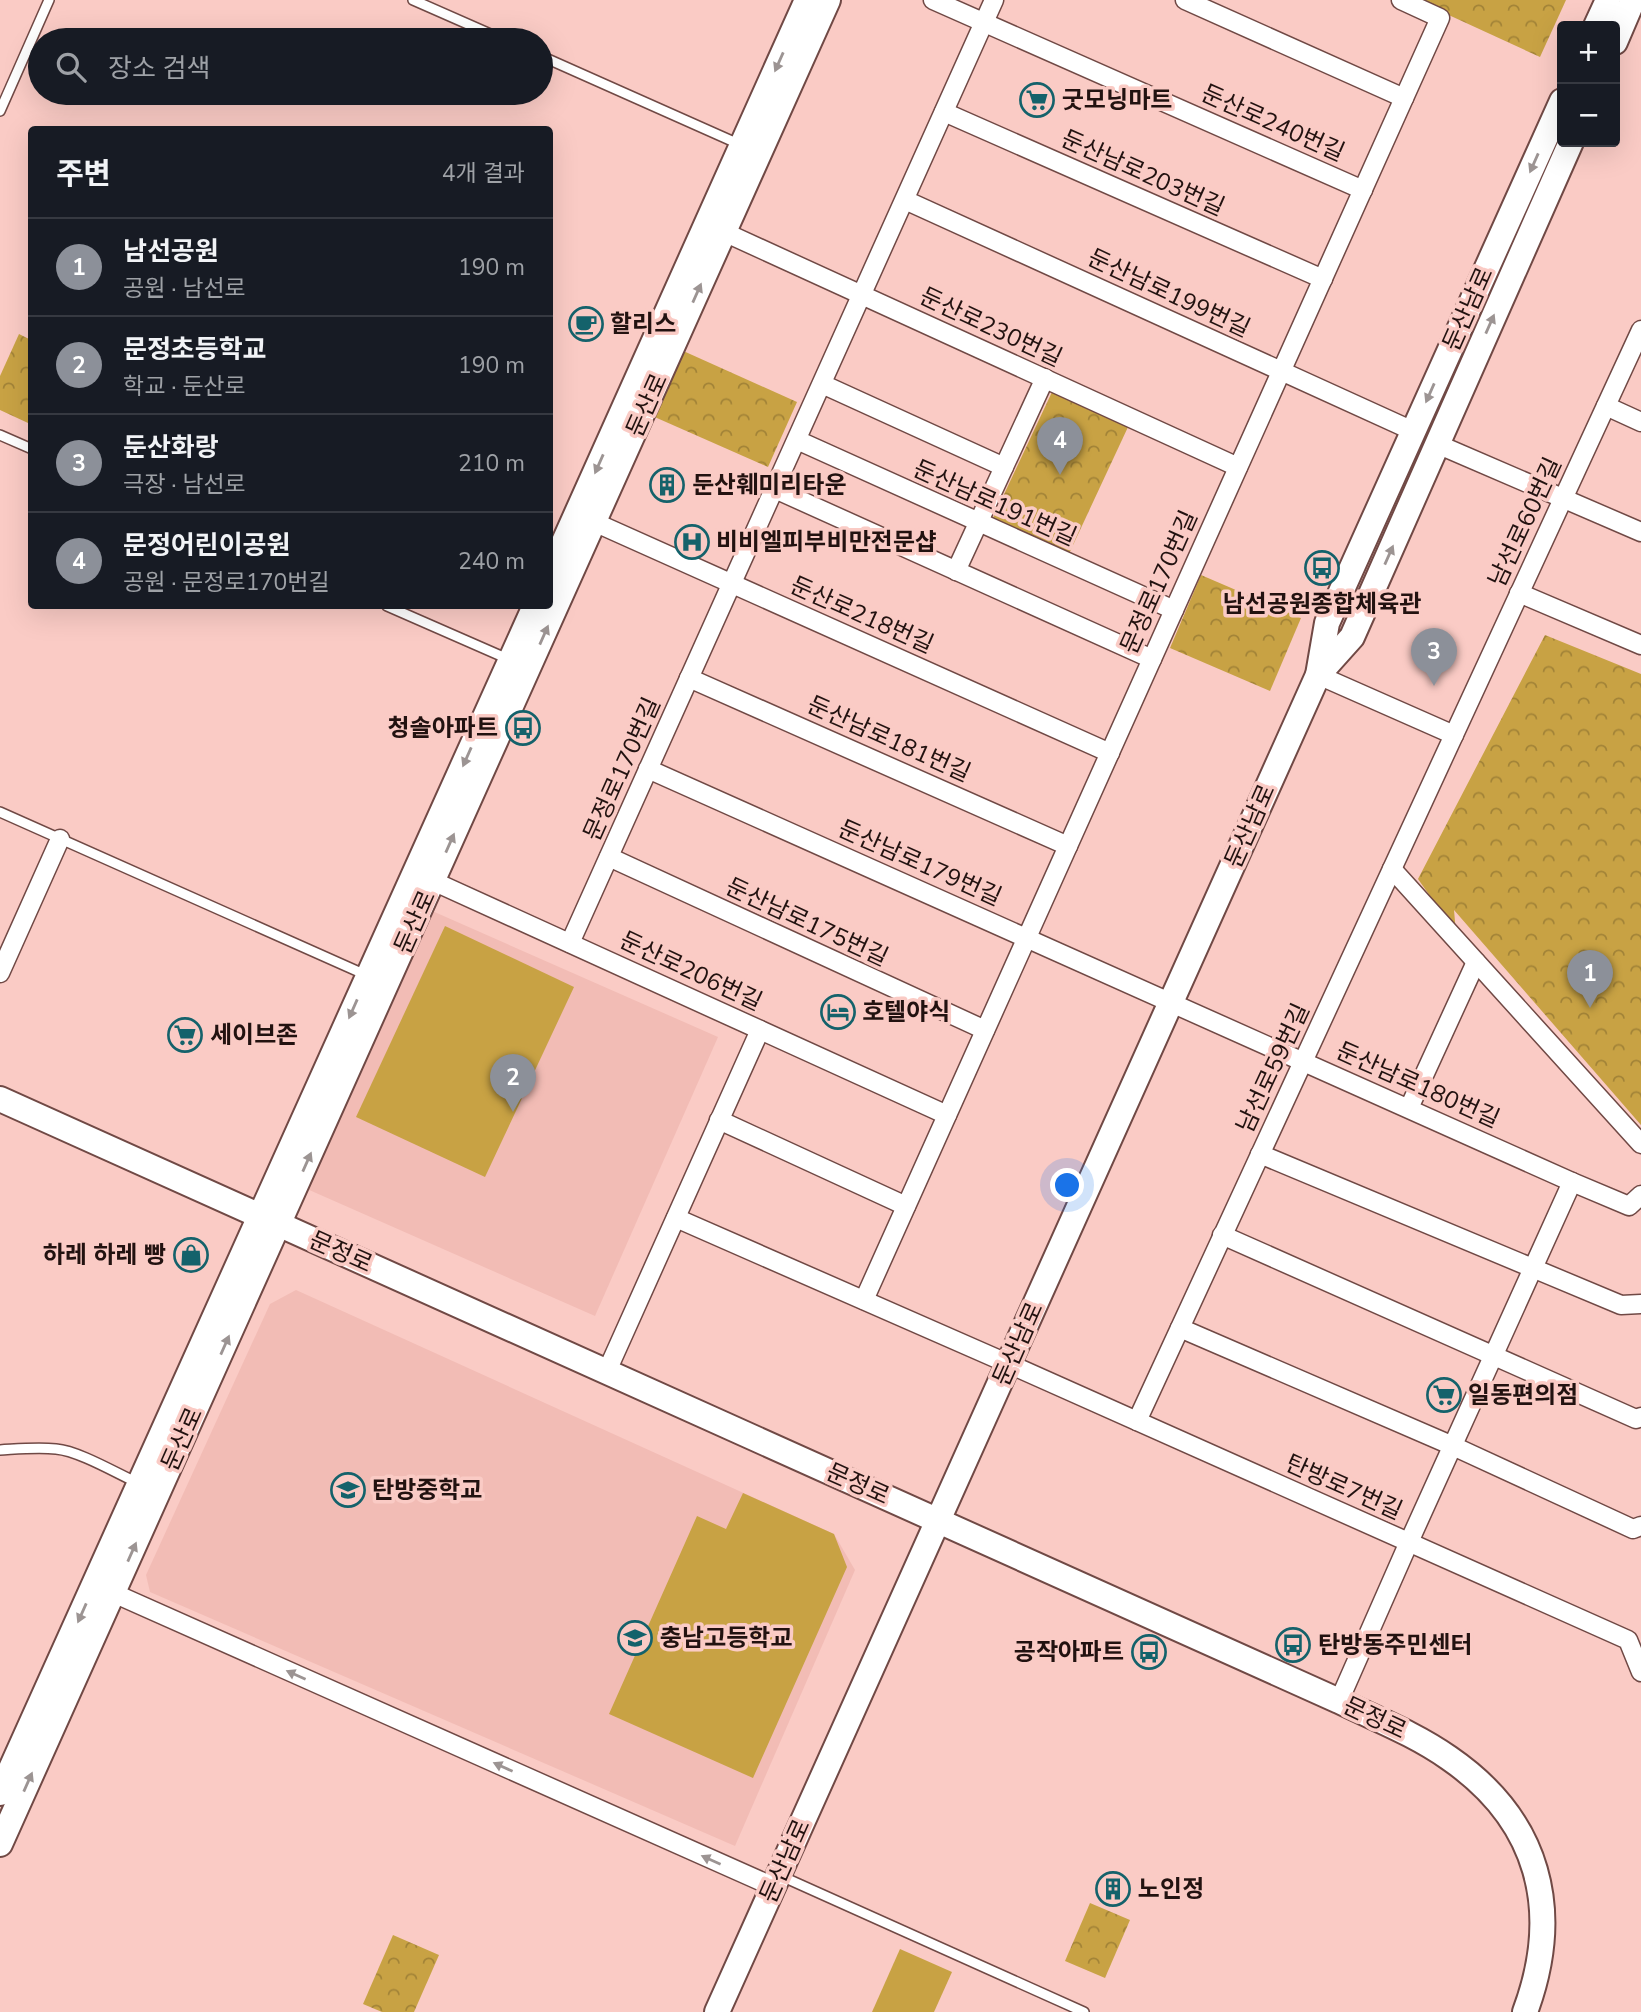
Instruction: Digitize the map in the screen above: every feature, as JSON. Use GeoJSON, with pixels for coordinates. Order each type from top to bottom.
{"type":"FeatureCollection","features":[{"type":"Feature","properties":{"kind":"main road","name":"둔산로"},"geometry":{"type":"LineString","coordinates":[[553,601],[594,522],[724,232],[751,149],[807,0]]}},
{"type":"Feature","properties":{"kind":"main road","name":"둔산로"},"geometry":{"type":"LineString","coordinates":[[553,567],[751,149],[828,0]]}},
{"type":"Feature","properties":{"kind":"main road"},"geometry":{"type":"LineString","coordinates":[[1598,21],[1608,0]]}},
{"type":"Feature","properties":{"kind":"main road"},"geometry":{"type":"LineString","coordinates":[[1620,30],[1633,0]]}},
{"type":"Feature","properties":{"kind":"main road","name":"둔산남로"},"geometry":{"type":"LineString","coordinates":[[717,2012],[1318,675],[1327,624],[1557,112]]}},
{"type":"Feature","properties":{"kind":"main road","name":"둔산남로"},"geometry":{"type":"LineString","coordinates":[[1318,675],[1352,637],[1569,147]]}},
{"type":"Feature","properties":{"kind":"main road","name":"둔산로"},"geometry":{"type":"LineString","coordinates":[[520,664],[534,609]]}},
{"type":"Feature","properties":{"kind":"main road","name":"둔산로"},"geometry":{"type":"LineString","coordinates":[[0,1844],[104,1589],[520,664],[549,609]]}},
{"type":"Feature","properties":{"kind":"main road","name":"문정로"},"geometry":{"type":"LineString","coordinates":[[0,1099],[1339,1701],[1405,1732],[1449,1758],[1486,1787],[1501,1803],[1513,1820],[1534,1866],[1542,1908],[1541,1952],[1534,1987],[1525,2012]]}},
{"type":"Feature","properties":{"kind":"main road","name":"둔산로"},"geometry":{"type":"LineString","coordinates":[[0,1793],[104,1589]]}},
{"type":"Feature","properties":{"kind":"street","name":"둔산로240번길"},"geometry":{"type":"LineString","coordinates":[[933,0],[1363,190]]}},
{"type":"Feature","properties":{"kind":"street","name":"문정로170번길"},"geometry":{"type":"LineString","coordinates":[[570,943],[995,0]]}},
{"type":"Feature","properties":{"kind":"street"},"geometry":{"type":"LineString","coordinates":[[1185,0],[1404,98]]}},
{"type":"Feature","properties":{"kind":"street","name":"문정로170번길"},"geometry":{"type":"LineString","coordinates":[[864,1300],[1440,18],[1401,0]]}},
{"type":"Feature","properties":{"kind":"street","name":"둔산남로203번길"},"geometry":{"type":"LineString","coordinates":[[944,112],[1323,279]]}},
{"type":"Feature","properties":{"kind":"street","name":"둔산남로199번길"},"geometry":{"type":"LineString","coordinates":[[905,200],[1413,431]]}},
{"type":"Feature","properties":{"kind":"street","name":"둔산로230번길"},"geometry":{"type":"LineString","coordinates":[[724,232],[1238,467]]}},
{"type":"Feature","properties":{"kind":"street","name":"남선로60번길"},"geometry":{"type":"LineString","coordinates":[[1454,735],[1641,330]]}},
{"type":"Feature","properties":{"kind":"street"},"geometry":{"type":"LineString","coordinates":[[956,571],[1045,378]]}},
{"type":"Feature","properties":{"kind":"street"},"geometry":{"type":"LineString","coordinates":[[822,384],[1004,467]]}},
{"type":"Feature","properties":{"kind":"street"},"geometry":{"type":"LineString","coordinates":[[1606,406],[1641,422]]}},
{"type":"Feature","properties":{"kind":"street","name":"둔산남로191번길"},"geometry":{"type":"LineString","coordinates":[[797,440],[1174,610]]}},
{"type":"Feature","properties":{"kind":"street"},"geometry":{"type":"LineString","coordinates":[[1437,444],[1641,532]]}},
{"type":"Feature","properties":{"kind":"street"},"geometry":{"type":"LineString","coordinates":[[775,489],[1152,659]]}},
{"type":"Feature","properties":{"kind":"street","name":"둔산로218번길"},"geometry":{"type":"LineString","coordinates":[[594,522],[1110,753]]}},
{"type":"Feature","properties":{"kind":"street"},"geometry":{"type":"LineString","coordinates":[[1519,593],[1641,645]]}},
{"type":"Feature","properties":{"kind":"street"},"geometry":{"type":"LineString","coordinates":[[1318,675],[1454,735]]}},
{"type":"Feature","properties":{"kind":"street","name":"둔산남로181번길"},"geometry":{"type":"LineString","coordinates":[[690,678],[1068,846]]}},
{"type":"Feature","properties":{"kind":"street","name":"남선로59번길"},"geometry":{"type":"LineString","coordinates":[[1137,1421],[1454,735]]}},
{"type":"Feature","properties":{"kind":"street","name":"둔산남로179번길"},"geometry":{"type":"LineString","coordinates":[[649,769],[1171,1003]]}},
{"type":"Feature","properties":{"kind":"street"},"geometry":{"type":"LineString","coordinates":[[0,973],[60,839]]}},
{"type":"Feature","properties":{"kind":"street","name":"둔산남로175번길"},"geometry":{"type":"LineString","coordinates":[[609,857],[985,1030]]}},
{"type":"Feature","properties":{"kind":"street"},"geometry":{"type":"LineString","coordinates":[[1392,869],[1641,1144]]}},
{"type":"Feature","properties":{"kind":"street","name":"둔산로206번길"},"geometry":{"type":"LineString","coordinates":[[424,877],[947,1115]]}},
{"type":"Feature","properties":{"kind":"street"},"geometry":{"type":"LineString","coordinates":[[1409,1108],[1476,962]]}},
{"type":"Feature","properties":{"kind":"street","name":"둔산남로180번길"},"geometry":{"type":"LineString","coordinates":[[1171,1003],[1629,1206],[1641,1195]]}},
{"type":"Feature","properties":{"kind":"street"},"geometry":{"type":"LineString","coordinates":[[607,1371],[760,1030]]}},
{"type":"Feature","properties":{"kind":"street"},"geometry":{"type":"LineString","coordinates":[[719,1120],[906,1206]]}},
{"type":"Feature","properties":{"kind":"street"},"geometry":{"type":"LineString","coordinates":[[1260,1154],[1621,1305],[1641,1304]]}},
{"type":"Feature","properties":{"kind":"street"},"geometry":{"type":"LineString","coordinates":[[1339,1701],[1572,1182]]}},
{"type":"Feature","properties":{"kind":"street","name":"탄방로7번길"},"geometry":{"type":"LineString","coordinates":[[676,1218],[1409,1542],[1635,1638],[1641,1672]]}},
{"type":"Feature","properties":{"kind":"street"},"geometry":{"type":"LineString","coordinates":[[1222,1235],[1636,1419],[1641,1417]]}},
{"type":"Feature","properties":{"kind":"street"},"geometry":{"type":"LineString","coordinates":[[1180,1328],[1453,1446],[1633,1529],[1641,1526]]}},
{"type":"Feature","properties":{"kind":"street"},"geometry":{"type":"LineString","coordinates":[[104,1589],[776,1881]]}},
{"type":"Feature","properties":{"kind":"lane"},"geometry":{"type":"LineString","coordinates":[[37,28],[49,0]]}},
{"type":"Feature","properties":{"kind":"lane"},"geometry":{"type":"LineString","coordinates":[[413,0],[477,28]]}},
{"type":"Feature","properties":{"kind":"lane"},"geometry":{"type":"LineString","coordinates":[[0,111],[28,48]]}},
{"type":"Feature","properties":{"kind":"lane"},"geometry":{"type":"LineString","coordinates":[[553,61],[751,149]]}},
{"type":"Feature","properties":{"kind":"lane"},"geometry":{"type":"LineString","coordinates":[[0,435],[28,447]]}},
{"type":"Feature","properties":{"kind":"lane"},"geometry":{"type":"LineString","coordinates":[[394,609],[520,664]]}},
{"type":"Feature","properties":{"kind":"lane"},"geometry":{"type":"LineString","coordinates":[[0,812],[378,980]]}},
{"type":"Feature","properties":{"kind":"lane"},"geometry":{"type":"LineString","coordinates":[[0,1450],[58,1449],[149,1488]]}},
{"type":"Feature","properties":{"kind":"lane"},"geometry":{"type":"LineString","coordinates":[[776,1881],[1084,2012]]}},
{"type":"Feature","properties":{"kind":"shaded area"},"geometry":{"type":"Polygon","coordinates":[[[430,910],[718,1037],[595,1316],[307,1189],[430,910]]]}},
{"type":"Feature","properties":{"kind":"shaded area"},"geometry":{"type":"Polygon","coordinates":[[[296,1290],[834,1534],[855,1570],[735,1846],[150,1592],[146,1575],[270,1304],[296,1290]]]}},
{"type":"Feature","properties":{"kind":"green space"},"geometry":{"type":"Polygon","coordinates":[[[1416,0],[1566,0],[1540,57],[1416,0]]]}},
{"type":"Feature","properties":{"kind":"green space"},"geometry":{"type":"Polygon","coordinates":[[[19,334],[28,338],[28,423],[0,410],[0,376],[19,334]]]}},
{"type":"Feature","properties":{"kind":"green space"},"geometry":{"type":"Polygon","coordinates":[[[670,345],[797,402],[768,467],[641,411],[670,345]]]}},
{"type":"Feature","properties":{"kind":"green space"},"geometry":{"type":"Polygon","coordinates":[[[1052,392],[1128,427],[1067,558],[991,522],[1052,392]]]}},
{"type":"Feature","properties":{"kind":"green space"},"geometry":{"type":"Polygon","coordinates":[[[1201,575],[1301,618],[1270,691],[1170,648],[1201,575]]]}},
{"type":"Feature","properties":{"kind":"green space"},"geometry":{"type":"Polygon","coordinates":[[[1545,635],[1641,674],[1641,1125],[1454,910],[1456,933],[1418,879],[1545,635]]]}},
{"type":"Feature","properties":{"kind":"green space"},"geometry":{"type":"Polygon","coordinates":[[[445,926],[574,987],[485,1177],[356,1117],[445,926]]]}},
{"type":"Feature","properties":{"kind":"green space"},"geometry":{"type":"Polygon","coordinates":[[[743,1493],[834,1534],[847,1567],[753,1778],[609,1714],[697,1516],[726,1529],[743,1493]]]}},
{"type":"Feature","properties":{"kind":"green space"},"geometry":{"type":"Polygon","coordinates":[[[1090,1903],[1130,1920],[1105,1978],[1065,1961],[1090,1903]]]}},
{"type":"Feature","properties":{"kind":"green space"},"geometry":{"type":"Polygon","coordinates":[[[393,1935],[439,1955],[414,2012],[382,2012],[363,2004],[393,1935]]]}},
{"type":"Feature","properties":{"kind":"green space"},"geometry":{"type":"Polygon","coordinates":[[[900,1949],[952,1972],[934,2012],[872,2012],[900,1949]]]}},
{"type":"Feature","properties":{"kind":"place","name":"굿모닝마트"},"geometry":{"type":"Point","coordinates":[1037,100]}},
{"type":"Feature","properties":{"kind":"place","name":"할리스"},"geometry":{"type":"Point","coordinates":[586,324]}},
{"type":"Feature","properties":{"kind":"place","name":"문정어린이공원"},"geometry":{"type":"Point","coordinates":[1060,475]}},
{"type":"Feature","properties":{"kind":"place","name":"둔산훼미리타운"},"geometry":{"type":"Point","coordinates":[667,485]}},
{"type":"Feature","properties":{"kind":"place","name":"비비엘피부비만전문샵"},"geometry":{"type":"Point","coordinates":[692,542]}},
{"type":"Feature","properties":{"kind":"place","name":"남선공원종합체육관"},"geometry":{"type":"Point","coordinates":[1322,568]}},
{"type":"Feature","properties":{"kind":"place","name":"둔산화랑"},"geometry":{"type":"Point","coordinates":[1434,686]}},
{"type":"Feature","properties":{"kind":"place","name":"청솔아파트"},"geometry":{"type":"Point","coordinates":[523,728]}},
{"type":"Feature","properties":{"kind":"place","name":"남선공원"},"geometry":{"type":"Point","coordinates":[1590,1008]}},
{"type":"Feature","properties":{"kind":"place","name":"호텔야식"},"geometry":{"type":"Point","coordinates":[838,1012]}},
{"type":"Feature","properties":{"kind":"place","name":"세이브존"},"geometry":{"type":"Point","coordinates":[185,1035]}},
{"type":"Feature","properties":{"kind":"place","name":"문정초등학교"},"geometry":{"type":"Point","coordinates":[513,1112]}},
{"type":"Feature","properties":{"kind":"place","name":"하레 하레 빵"},"geometry":{"type":"Point","coordinates":[191,1255]}},
{"type":"Feature","properties":{"kind":"place","name":"일동편의점"},"geometry":{"type":"Point","coordinates":[1444,1395]}},
{"type":"Feature","properties":{"kind":"place","name":"탄방중학교"},"geometry":{"type":"Point","coordinates":[348,1490]}},
{"type":"Feature","properties":{"kind":"place","name":"충남고등학교"},"geometry":{"type":"Point","coordinates":[635,1638]}},
{"type":"Feature","properties":{"kind":"place","name":"탄방동주민센터"},"geometry":{"type":"Point","coordinates":[1293,1645]}},
{"type":"Feature","properties":{"kind":"place","name":"공작아파트"},"geometry":{"type":"Point","coordinates":[1149,1652]}},
{"type":"Feature","properties":{"kind":"place","name":"노인정"},"geometry":{"type":"Point","coordinates":[1113,1889]}}]}
